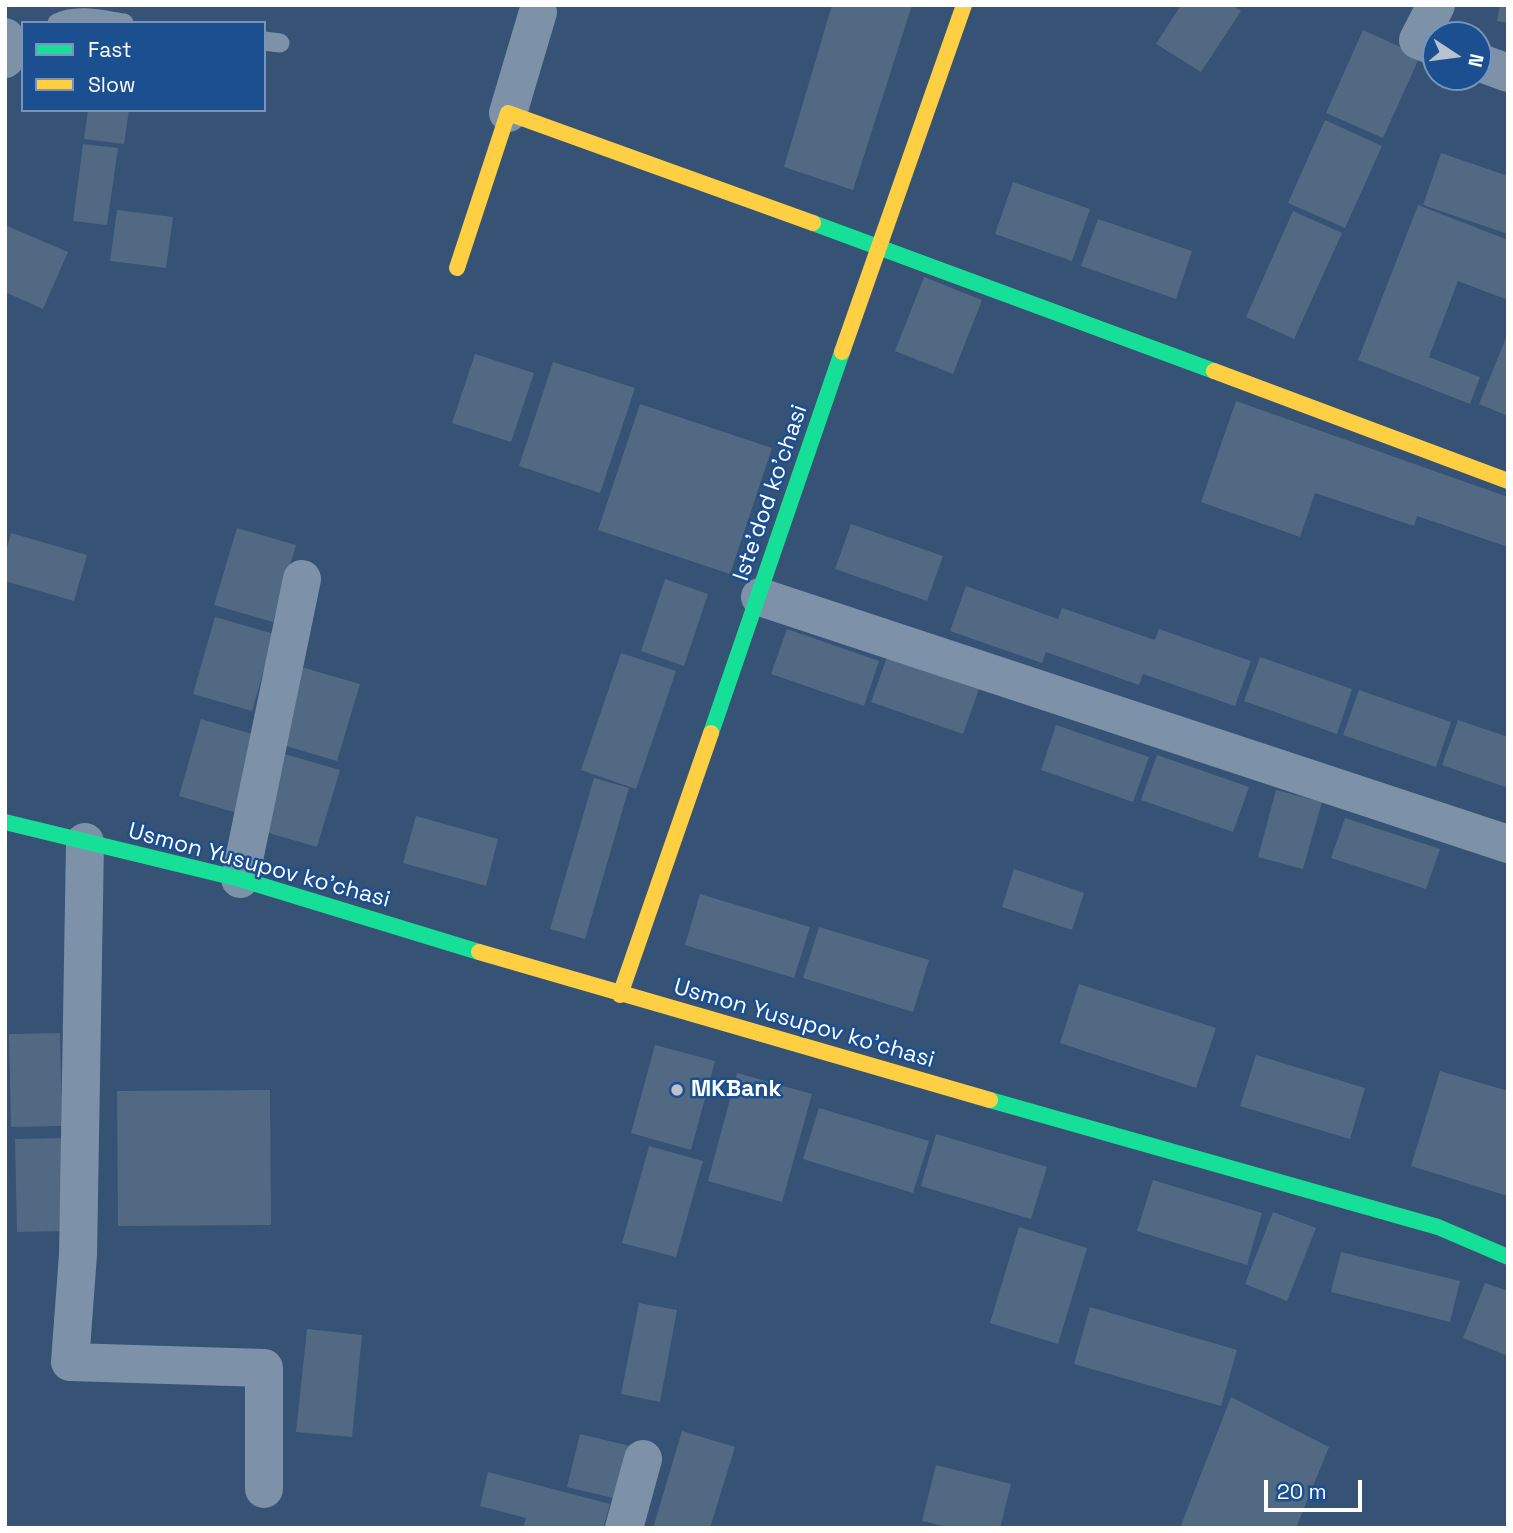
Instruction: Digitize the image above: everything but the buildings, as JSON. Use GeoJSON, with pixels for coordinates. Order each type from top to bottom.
{"type":"FeatureCollection","features":[{"type":"Feature","properties":{"kind":"street","name":"Iste'dod ko'chasi"},"geometry":{"type":"LineString","coordinates":[[620,995],[761,597],[878,246],[964,5]]}},
{"type":"Feature","properties":{"kind":"street"},"geometry":{"type":"LineString","coordinates":[[1428,21],[1436,5]]}},
{"type":"Feature","properties":{"kind":"street"},"geometry":{"type":"LineString","coordinates":[[457,268],[538,12]]}},
{"type":"Feature","properties":{"kind":"street"},"geometry":{"type":"LineString","coordinates":[[508,113],[878,246],[1508,481]]}},
{"type":"Feature","properties":{"kind":"street"},"geometry":{"type":"LineString","coordinates":[[240,879],[302,579]]}},
{"type":"Feature","properties":{"kind":"street"},"geometry":{"type":"LineString","coordinates":[[761,597],[1508,844]]}},
{"type":"Feature","properties":{"kind":"street","name":"Usmon Yusupov ko'chasi"},"geometry":{"type":"LineString","coordinates":[[5,809],[85,842]]}},
{"type":"Feature","properties":{"kind":"street","name":"Usmon Yusupov ko'chasi"},"geometry":{"type":"LineString","coordinates":[[5,822],[240,879],[620,995],[1438,1227],[1508,1257]]}},
{"type":"Feature","properties":{"kind":"street"},"geometry":{"type":"LineString","coordinates":[[85,842],[78,1255],[70,1362],[264,1368],[264,1489]]}},
{"type":"Feature","properties":{"kind":"street"},"geometry":{"type":"LineString","coordinates":[[624,1528],[643,1460]]}},
{"type":"Feature","properties":{"kind":"lane"},"geometry":{"type":"LineString","coordinates":[[69,21],[88,18],[110,21]]}},
{"type":"Feature","properties":{"kind":"traffic: fast"},"geometry":{"type":"LineString","coordinates":[[813,223],[1214,371]]}},
{"type":"Feature","properties":{"kind":"traffic: fast"},"geometry":{"type":"LineString","coordinates":[[711,733],[842,352]]}},
{"type":"Feature","properties":{"kind":"traffic: fast"},"geometry":{"type":"LineString","coordinates":[[5,822],[240,879],[479,952]]}},
{"type":"Feature","properties":{"kind":"traffic: fast"},"geometry":{"type":"LineString","coordinates":[[990,1100],[1438,1227],[1508,1257]]}},
{"type":"Feature","properties":{"kind":"traffic: slow"},"geometry":{"type":"LineString","coordinates":[[842,352],[964,5]]}},
{"type":"Feature","properties":{"kind":"traffic: slow"},"geometry":{"type":"LineString","coordinates":[[457,268],[508,113],[813,223]]}},
{"type":"Feature","properties":{"kind":"traffic: slow"},"geometry":{"type":"LineString","coordinates":[[1214,371],[1508,481]]}},
{"type":"Feature","properties":{"kind":"traffic: slow"},"geometry":{"type":"LineString","coordinates":[[620,995],[711,733]]}},
{"type":"Feature","properties":{"kind":"traffic: slow"},"geometry":{"type":"LineString","coordinates":[[479,952],[990,1100]]}},
{"type":"Feature","properties":{"kind":"place","name":"MKBank"},"geometry":{"type":"Point","coordinates":[677,1090]}}]}
